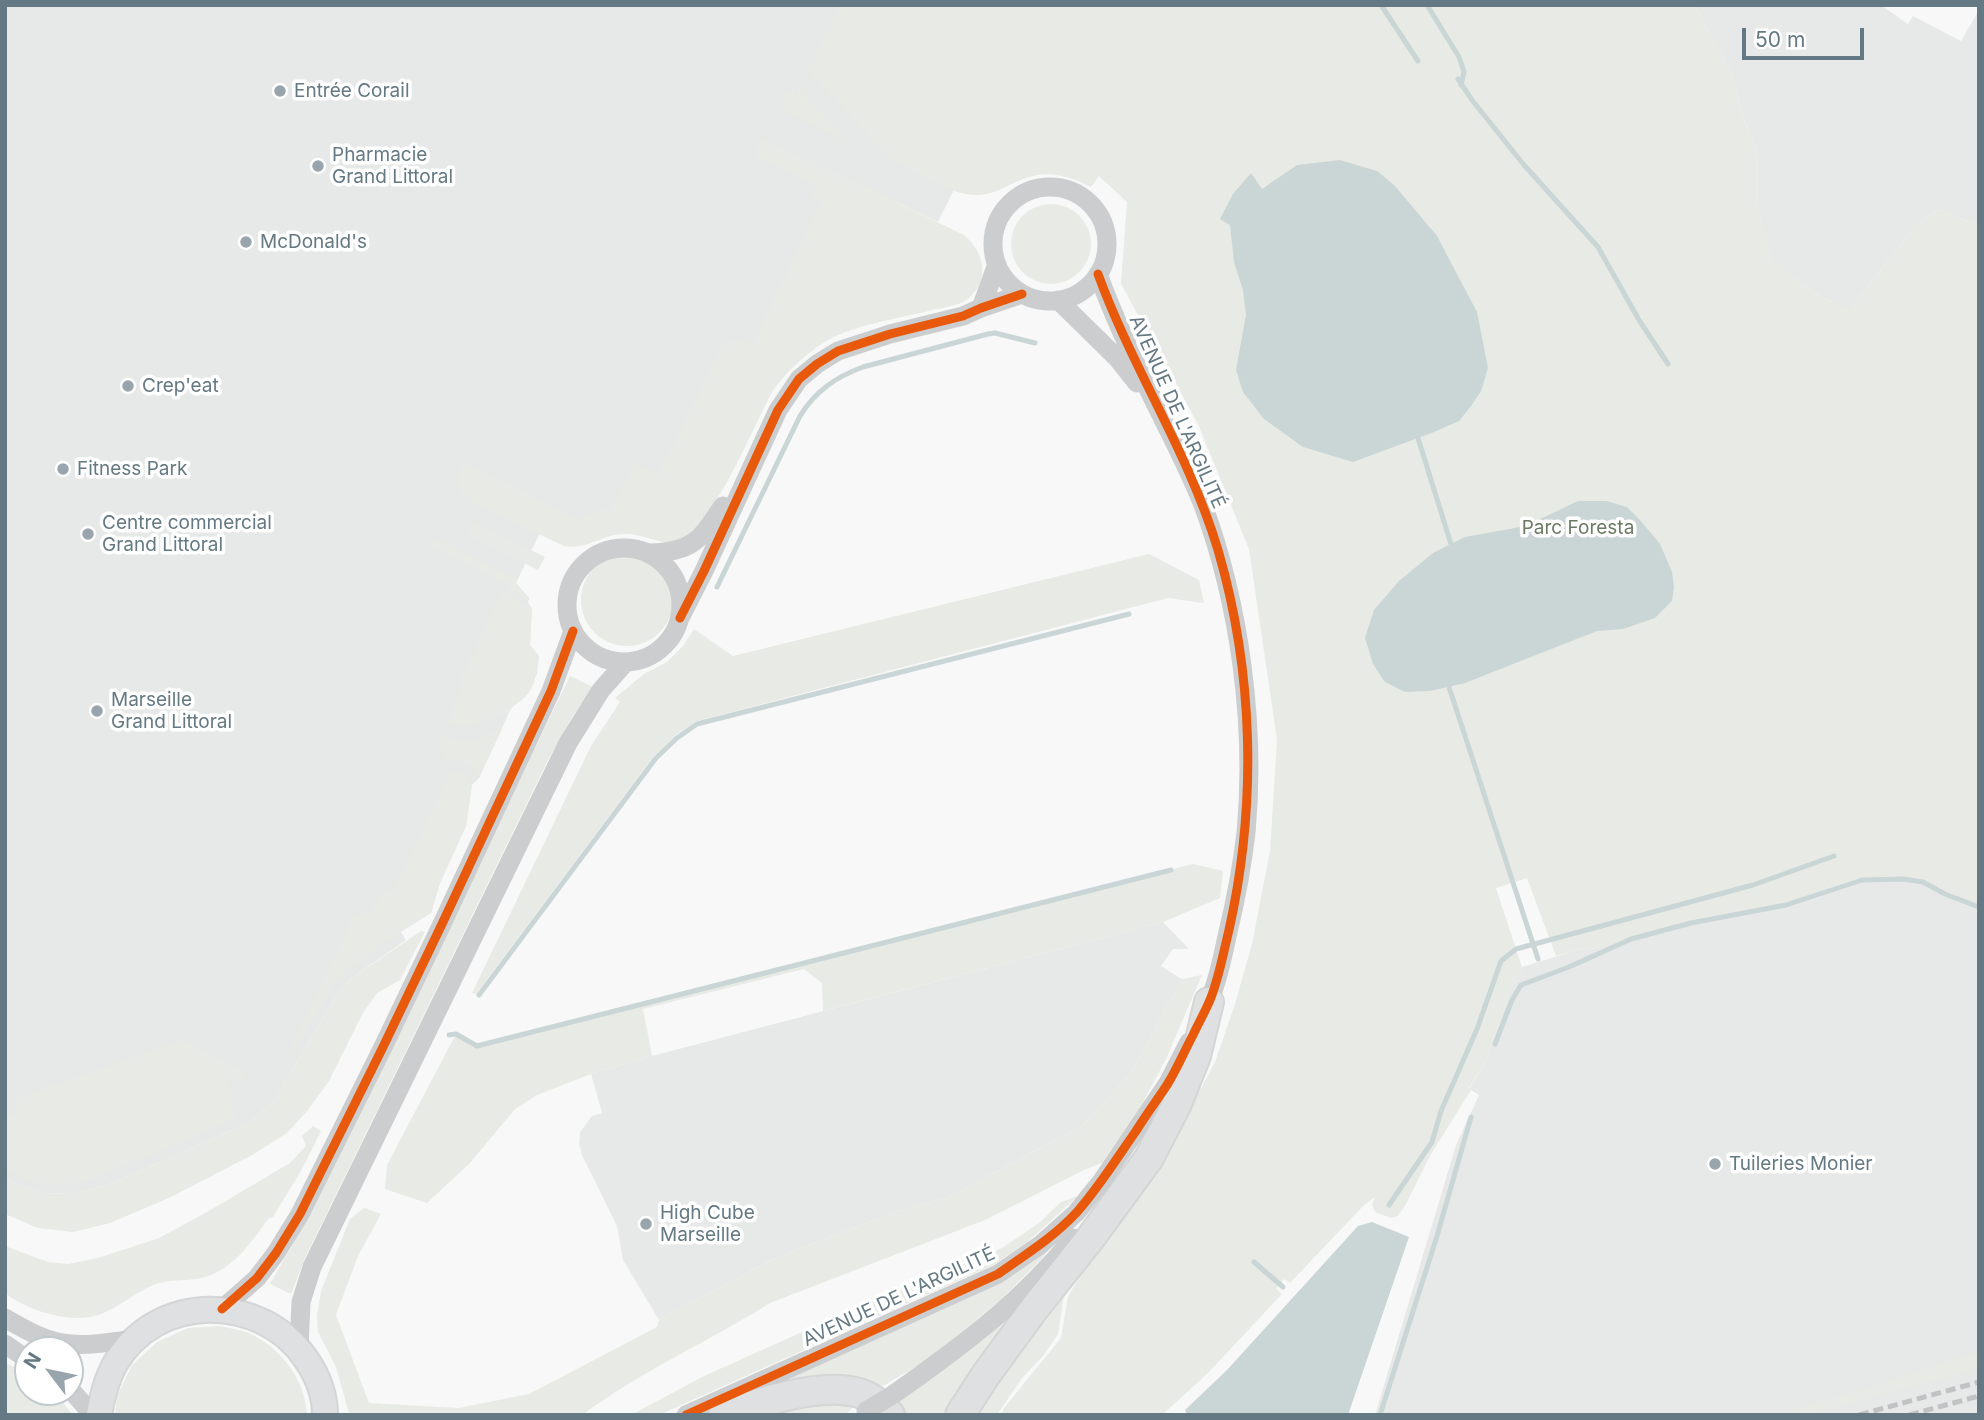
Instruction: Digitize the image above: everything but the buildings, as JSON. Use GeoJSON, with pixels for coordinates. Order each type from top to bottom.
{"type":"FeatureCollection","features":[{"type":"Feature","properties":{"kind":"highway"},"geometry":{"type":"LineString","coordinates":[[960,1415],[1034,1309],[1149,1158],[1196,1056],[1209,1002]]}},
{"type":"Feature","properties":{"kind":"highway"},"geometry":{"type":"LineString","coordinates":[[723,1415],[805,1392],[837,1389],[861,1393],[883,1406],[878,1409]]}},
{"type":"Feature","properties":{"kind":"main road"},"geometry":{"type":"LineString","coordinates":[[96,1415],[103,1390],[116,1362],[135,1339],[161,1321],[190,1311],[222,1309],[251,1315],[277,1329],[299,1349],[321,1388],[326,1413]]}},
{"type":"Feature","properties":{"kind":"street"},"geometry":{"type":"LineString","coordinates":[[1045,187],[1076,193],[1089,202],[1098,211],[1105,228],[1107,244],[1098,274],[1074,295],[1058,300],[1046,301],[1022,294],[1012,286],[993,253],[994,230],[1005,209],[1016,198],[1030,190],[1045,187]]}},
{"type":"Feature","properties":{"kind":"street"},"geometry":{"type":"LineString","coordinates":[[981,308],[997,264]]}},
{"type":"Feature","properties":{"kind":"street","name":"AVENUE DE L'ARGILITÉ"},"geometry":{"type":"LineString","coordinates":[[686,1415],[998,1274],[1040,1245],[1076,1213],[1101,1182],[1168,1083],[1209,1002],[1234,907],[1246,833],[1248,758],[1245,702],[1233,605],[1217,548],[1180,450],[1157,408],[1109,305],[1098,274]]}},
{"type":"Feature","properties":{"kind":"street"},"geometry":{"type":"LineString","coordinates":[[751,464],[702,535],[689,546],[664,553],[614,548],[596,555],[582,566],[569,590],[567,604],[573,631],[587,648],[605,659],[626,662],[644,658],[660,649],[673,635],[778,410],[799,379],[817,364],[838,351],[890,334],[964,316],[1022,294]]}},
{"type":"Feature","properties":{"kind":"street","name":"AVENUE DE L'ARGILITÉ"},"geometry":{"type":"LineString","coordinates":[[1058,300],[1118,359],[1157,408]]}},
{"type":"Feature","properties":{"kind":"street"},"geometry":{"type":"LineString","coordinates":[[650,553],[666,565],[677,580],[681,599],[680,618]]}},
{"type":"Feature","properties":{"kind":"street"},"geometry":{"type":"LineString","coordinates":[[222,1309],[257,1278],[300,1214],[442,924],[551,691],[573,631]]}},
{"type":"Feature","properties":{"kind":"street"},"geometry":{"type":"LineString","coordinates":[[299,1349],[301,1303],[312,1267],[562,754],[589,707],[626,662]]}},
{"type":"Feature","properties":{"kind":"street"},"geometry":{"type":"LineString","coordinates":[[878,1409],[967,1342],[1018,1298],[1060,1255],[1091,1215],[1126,1162],[1168,1083]]}},
{"type":"Feature","properties":{"kind":"street"},"geometry":{"type":"LineString","coordinates":[[5,1318],[62,1343],[96,1344],[135,1339]]}},
{"type":"Feature","properties":{"kind":"shaded area"},"geometry":{"type":"Polygon","coordinates":[[[5,5],[851,5],[958,182],[938,222],[836,174],[752,347],[659,477],[612,512],[539,535],[516,583],[529,598],[532,609],[530,645],[539,656],[537,674],[525,697],[512,706],[479,778],[472,785],[466,826],[440,883],[431,913],[401,932],[406,940],[349,980],[335,998],[274,1101],[248,1123],[113,1183],[76,1193],[42,1194],[5,1179],[5,5]]]}},
{"type":"Feature","properties":{"kind":"shaded area"},"geometry":{"type":"Polygon","coordinates":[[[1695,5],[1881,5],[1908,24],[1913,16],[1961,41],[1979,10],[1979,226],[1939,209],[1915,226],[1851,308],[1843,308],[1818,295],[1774,263],[1758,210],[1757,148],[1745,122],[1732,75],[1695,5]]]}},
{"type":"Feature","properties":{"kind":"shaded area"},"geometry":{"type":"Polygon","coordinates":[[[1340,160],[1377,171],[1395,186],[1437,236],[1477,312],[1488,368],[1481,391],[1459,421],[1353,462],[1303,447],[1264,419],[1243,392],[1236,370],[1246,315],[1243,290],[1234,262],[1230,225],[1220,219],[1233,194],[1251,173],[1262,189],[1297,165],[1340,160]]]}},
{"type":"Feature","properties":{"kind":"shaded area"},"geometry":{"type":"Polygon","coordinates":[[[1578,501],[1606,501],[1627,507],[1660,544],[1672,572],[1674,587],[1672,601],[1655,618],[1623,629],[1597,631],[1465,683],[1430,691],[1405,692],[1385,682],[1373,664],[1365,638],[1374,610],[1399,581],[1433,553],[1465,537],[1526,526],[1578,501]]]}},
{"type":"Feature","properties":{"kind":"shaded area"},"geometry":{"type":"Polygon","coordinates":[[[1883,877],[1924,880],[1979,904],[1979,1415],[1375,1415],[1456,1145],[1479,1095],[1469,1089],[1485,1063],[1508,997],[1522,967],[1577,950],[1606,947],[1701,918],[1785,904],[1837,885],[1883,877]]]}},
{"type":"Feature","properties":{"kind":"shaded area"},"geometry":{"type":"Polygon","coordinates":[[[1163,922],[1189,949],[1173,949],[1161,966],[1182,979],[1131,1073],[1083,1125],[949,1197],[904,1209],[775,1258],[659,1320],[623,1260],[617,1226],[582,1155],[580,1132],[592,1116],[602,1113],[591,1074],[1163,922]]]}},
{"type":"Feature","properties":{"kind":"shaded area"},"geometry":{"type":"Polygon","coordinates":[[[1372,1222],[1409,1237],[1348,1415],[1187,1415],[1185,1410],[1227,1370],[1358,1226],[1372,1222]]]}},
{"type":"Feature","properties":{"kind":"green space","name":"Parc Foresta"},"geometry":{"type":"Polygon","coordinates":[[[839,5],[1695,5],[1732,75],[1745,122],[1757,148],[1758,210],[1775,263],[1818,295],[1843,308],[1851,308],[1915,226],[1939,209],[1979,226],[1979,904],[1924,880],[1883,877],[1855,880],[1785,904],[1701,918],[1606,947],[1577,950],[1556,956],[1527,878],[1496,888],[1522,967],[1508,997],[1485,1063],[1398,1216],[1391,1218],[1375,1212],[1372,1205],[1375,1197],[1364,1205],[1290,1283],[1284,1279],[1276,1289],[1282,1294],[1207,1374],[1162,1415],[1001,1415],[1061,1338],[1068,1296],[1143,1188],[1180,1128],[1215,1062],[1252,944],[1270,851],[1277,740],[1249,549],[1198,424],[1121,284],[1127,202],[1099,176],[1091,187],[1066,177],[1040,174],[995,192],[977,195],[956,192],[936,184],[897,163],[807,71],[811,63],[816,61],[814,56],[827,31],[832,29],[830,24],[839,5]]]}},
{"type":"Feature","properties":{"kind":"green space"},"geometry":{"type":"Polygon","coordinates":[[[799,88],[850,144],[779,107],[787,90],[798,96],[799,88]]]}},
{"type":"Feature","properties":{"kind":"green space"},"geometry":{"type":"Polygon","coordinates":[[[762,138],[964,235],[981,260],[978,287],[963,302],[845,332],[820,345],[801,360],[772,392],[734,470],[713,505],[688,535],[674,545],[624,534],[580,546],[564,546],[467,499],[460,490],[458,480],[464,462],[581,520],[584,516],[611,510],[634,464],[658,475],[723,344],[741,340],[752,345],[821,202],[811,197],[816,185],[754,156],[762,138]]]}},
{"type":"Feature","properties":{"kind":"green space"},"geometry":{"type":"Polygon","coordinates":[[[1051,204],[1066,207],[1079,216],[1088,229],[1091,244],[1088,259],[1079,272],[1066,281],[1051,284],[1036,281],[1023,272],[1014,259],[1011,244],[1014,229],[1023,216],[1036,207],[1051,204]]]}},
{"type":"Feature","properties":{"kind":"green space"},"geometry":{"type":"Polygon","coordinates":[[[475,522],[545,557],[538,570],[468,535],[475,522]]]}},
{"type":"Feature","properties":{"kind":"green space"},"geometry":{"type":"Polygon","coordinates":[[[440,540],[518,579],[516,583],[529,598],[528,601],[506,588],[510,586],[509,581],[504,583],[424,544],[440,540]]]}},
{"type":"Feature","properties":{"kind":"green space"},"geometry":{"type":"Polygon","coordinates":[[[627,554],[644,558],[659,568],[669,583],[673,600],[669,617],[659,632],[644,642],[627,646],[610,642],[595,632],[585,617],[581,600],[585,583],[595,568],[610,558],[627,554]]]}},
{"type":"Feature","properties":{"kind":"green space"},"geometry":{"type":"Polygon","coordinates":[[[1149,554],[1199,580],[1204,603],[1168,598],[697,721],[677,734],[654,756],[476,994],[472,993],[591,746],[620,702],[615,698],[644,674],[667,662],[683,646],[694,629],[733,656],[1149,554]]]}},
{"type":"Feature","properties":{"kind":"green space"},"geometry":{"type":"Polygon","coordinates":[[[502,590],[532,609],[530,645],[539,656],[533,685],[527,695],[510,710],[472,725],[447,723],[463,686],[460,681],[472,654],[478,652],[476,647],[488,620],[494,619],[491,614],[502,590]]]}},
{"type":"Feature","properties":{"kind":"green space"},"geometry":{"type":"Polygon","coordinates":[[[570,676],[593,687],[572,717],[547,762],[305,1258],[291,1294],[270,1284],[327,1177],[570,676]]]}},
{"type":"Feature","properties":{"kind":"green space"},"geometry":{"type":"Polygon","coordinates":[[[502,729],[479,778],[465,763],[444,760],[444,753],[437,745],[442,735],[466,741],[502,729]]]}},
{"type":"Feature","properties":{"kind":"green space"},"geometry":{"type":"Polygon","coordinates":[[[450,772],[463,774],[472,785],[466,826],[440,883],[431,913],[347,970],[333,985],[313,1022],[280,1070],[354,915],[368,912],[381,896],[396,885],[450,772]]]}},
{"type":"Feature","properties":{"kind":"green space"},"geometry":{"type":"Polygon","coordinates":[[[1193,864],[1223,871],[1220,898],[1163,922],[823,1011],[822,983],[804,969],[643,1009],[652,1056],[591,1074],[537,1095],[515,1109],[469,1164],[427,1203],[385,1189],[387,1165],[456,1034],[478,1046],[1193,864]]]}},
{"type":"Feature","properties":{"kind":"green space"},"geometry":{"type":"Polygon","coordinates":[[[421,931],[425,932],[400,980],[377,993],[363,1013],[329,1081],[287,1133],[254,1154],[171,1197],[110,1223],[73,1232],[38,1228],[5,1214],[5,1179],[42,1194],[76,1193],[113,1183],[248,1123],[274,1101],[335,998],[349,980],[421,931]]]}},
{"type":"Feature","properties":{"kind":"green space"},"geometry":{"type":"Polygon","coordinates":[[[1202,975],[1166,1059],[1139,1110],[1102,1163],[985,1220],[770,1303],[628,1384],[582,1415],[351,1415],[348,1410],[336,1367],[318,1332],[317,1316],[321,1291],[350,1219],[364,1208],[381,1214],[358,1256],[336,1315],[369,1403],[459,1408],[529,1394],[657,1327],[659,1320],[775,1258],[904,1209],[949,1197],[1083,1125],[1131,1073],[1182,979],[1202,975]]]}},
{"type":"Feature","properties":{"kind":"green space"},"geometry":{"type":"Polygon","coordinates":[[[180,1039],[247,1072],[242,1078],[229,1079],[226,1084],[233,1093],[232,1106],[238,1117],[82,1182],[52,1185],[31,1182],[5,1169],[5,1119],[18,1112],[9,1101],[180,1039]]]}},
{"type":"Feature","properties":{"kind":"green space"},"geometry":{"type":"Polygon","coordinates":[[[313,1126],[321,1131],[273,1217],[268,1219],[239,1255],[222,1269],[201,1278],[153,1285],[108,1311],[90,1317],[51,1314],[14,1300],[5,1293],[5,1246],[48,1262],[68,1264],[98,1258],[159,1238],[290,1163],[306,1146],[302,1136],[313,1126]]]}},
{"type":"Feature","properties":{"kind":"green space"},"geometry":{"type":"Polygon","coordinates":[[[1078,1196],[1026,1243],[993,1265],[659,1415],[631,1415],[704,1376],[1002,1248],[1039,1223],[1061,1202],[1078,1196]]]}},
{"type":"Feature","properties":{"kind":"green space"},"geometry":{"type":"Polygon","coordinates":[[[1052,1245],[1042,1259],[1001,1299],[956,1337],[920,1364],[873,1392],[784,1388],[767,1383],[1052,1245]]]}},
{"type":"Feature","properties":{"kind":"green space"},"geometry":{"type":"Polygon","coordinates":[[[1064,1296],[1058,1334],[1044,1355],[1022,1378],[997,1415],[974,1415],[1064,1296]]]}},
{"type":"Feature","properties":{"kind":"green space"},"geometry":{"type":"Polygon","coordinates":[[[1028,1300],[968,1377],[943,1415],[905,1415],[895,1402],[1028,1300]]]}},
{"type":"Feature","properties":{"kind":"green space"},"geometry":{"type":"Polygon","coordinates":[[[219,1326],[251,1334],[282,1357],[302,1389],[307,1415],[115,1415],[117,1396],[132,1365],[157,1342],[188,1328],[219,1326]]]}},
{"type":"Feature","properties":{"kind":"green space"},"geometry":{"type":"Polygon","coordinates":[[[1979,1352],[1979,1368],[1807,1415],[1772,1415],[1842,1396],[1979,1352]]]}},
{"type":"Feature","properties":{"kind":"green space"},"geometry":{"type":"Polygon","coordinates":[[[5,1362],[14,1367],[14,1406],[66,1406],[72,1415],[5,1415],[5,1362]]]}},
{"type":"Feature","properties":{"kind":"green space"},"geometry":{"type":"Polygon","coordinates":[[[858,1401],[846,1415],[742,1415],[781,1404],[858,1401]]]}},
{"type":"Feature","properties":{"kind":"waterway"},"geometry":{"type":"LineString","coordinates":[[1381,5],[1418,61]]}},
{"type":"Feature","properties":{"kind":"waterway"},"geometry":{"type":"LineString","coordinates":[[1427,5],[1459,57],[1464,72],[1461,85]]}},
{"type":"Feature","properties":{"kind":"waterway"},"geometry":{"type":"LineString","coordinates":[[1458,79],[1524,165],[1598,247],[1639,320],[1668,364]]}},
{"type":"Feature","properties":{"kind":"waterway"},"geometry":{"type":"LineString","coordinates":[[717,587],[800,416],[812,399],[827,386],[863,367],[988,334],[995,333],[1035,343]]}},
{"type":"Feature","properties":{"kind":"waterway"},"geometry":{"type":"LineString","coordinates":[[1418,438],[1451,544]]}},
{"type":"Feature","properties":{"kind":"waterway"},"geometry":{"type":"LineString","coordinates":[[479,995],[656,758],[697,724],[1129,614]]}},
{"type":"Feature","properties":{"kind":"waterway"},"geometry":{"type":"LineString","coordinates":[[1449,687],[1538,959]]}},
{"type":"Feature","properties":{"kind":"waterway"},"geometry":{"type":"LineString","coordinates":[[1389,1205],[1432,1142],[1441,1111],[1477,1029],[1501,961],[1516,949],[1753,885],[1834,856]]}},
{"type":"Feature","properties":{"kind":"waterway"},"geometry":{"type":"LineString","coordinates":[[449,1035],[456,1034],[477,1046],[1171,870]]}},
{"type":"Feature","properties":{"kind":"waterway"},"geometry":{"type":"LineString","coordinates":[[1495,1044],[1512,1000],[1521,985],[1631,939],[1691,923],[1786,905],[1862,880],[1903,879],[1923,882],[1979,907]]}},
{"type":"Feature","properties":{"kind":"waterway"},"geometry":{"type":"LineString","coordinates":[[1380,1415],[1437,1236],[1471,1117]]}},
{"type":"Feature","properties":{"kind":"waterway"},"geometry":{"type":"LineString","coordinates":[[1254,1262],[1283,1287]]}},
{"type":"Feature","properties":{"kind":"railway"},"geometry":{"type":"LineString","coordinates":[[1859,1415],[1979,1382]]}},
{"type":"Feature","properties":{"kind":"railway"},"geometry":{"type":"LineString","coordinates":[[1909,1415],[1979,1396]]}},
{"type":"Feature","properties":{"kind":"cycle path"},"geometry":{"type":"LineString","coordinates":[[686,1415],[998,1274],[1049,1238],[1093,1193],[1167,1085],[1213,992],[1229,930],[1244,835],[1248,739],[1239,644],[1230,597],[1206,514],[1098,274]]}},
{"type":"Feature","properties":{"kind":"cycle path"},"geometry":{"type":"LineString","coordinates":[[680,618],[778,410],[799,379],[838,351],[890,334],[963,316],[1022,294]]}},
{"type":"Feature","properties":{"kind":"cycle path"},"geometry":{"type":"LineString","coordinates":[[222,1309],[257,1278],[300,1214],[442,924],[551,691],[573,631]]}},
{"type":"Feature","properties":{"kind":"place","name":"Entrée Corail"},"geometry":{"type":"Point","coordinates":[280,91]}},
{"type":"Feature","properties":{"kind":"place","name":"Pharmacie Grand Littoral"},"geometry":{"type":"Point","coordinates":[318,166]}},
{"type":"Feature","properties":{"kind":"place","name":"McDonald's"},"geometry":{"type":"Point","coordinates":[246,242]}},
{"type":"Feature","properties":{"kind":"place","name":"Crep'eat"},"geometry":{"type":"Point","coordinates":[128,386]}},
{"type":"Feature","properties":{"kind":"place","name":"Fitness Park"},"geometry":{"type":"Point","coordinates":[63,469]}},
{"type":"Feature","properties":{"kind":"place","name":"Centre commercial Grand Littoral"},"geometry":{"type":"Point","coordinates":[88,534]}},
{"type":"Feature","properties":{"kind":"place","name":"Marseille Grand Littoral"},"geometry":{"type":"Point","coordinates":[97,711]}},
{"type":"Feature","properties":{"kind":"place","name":"Tuileries Monier"},"geometry":{"type":"Point","coordinates":[1715,1164]}},
{"type":"Feature","properties":{"kind":"place","name":"High Cube Marseille"},"geometry":{"type":"Point","coordinates":[646,1224]}}]}
